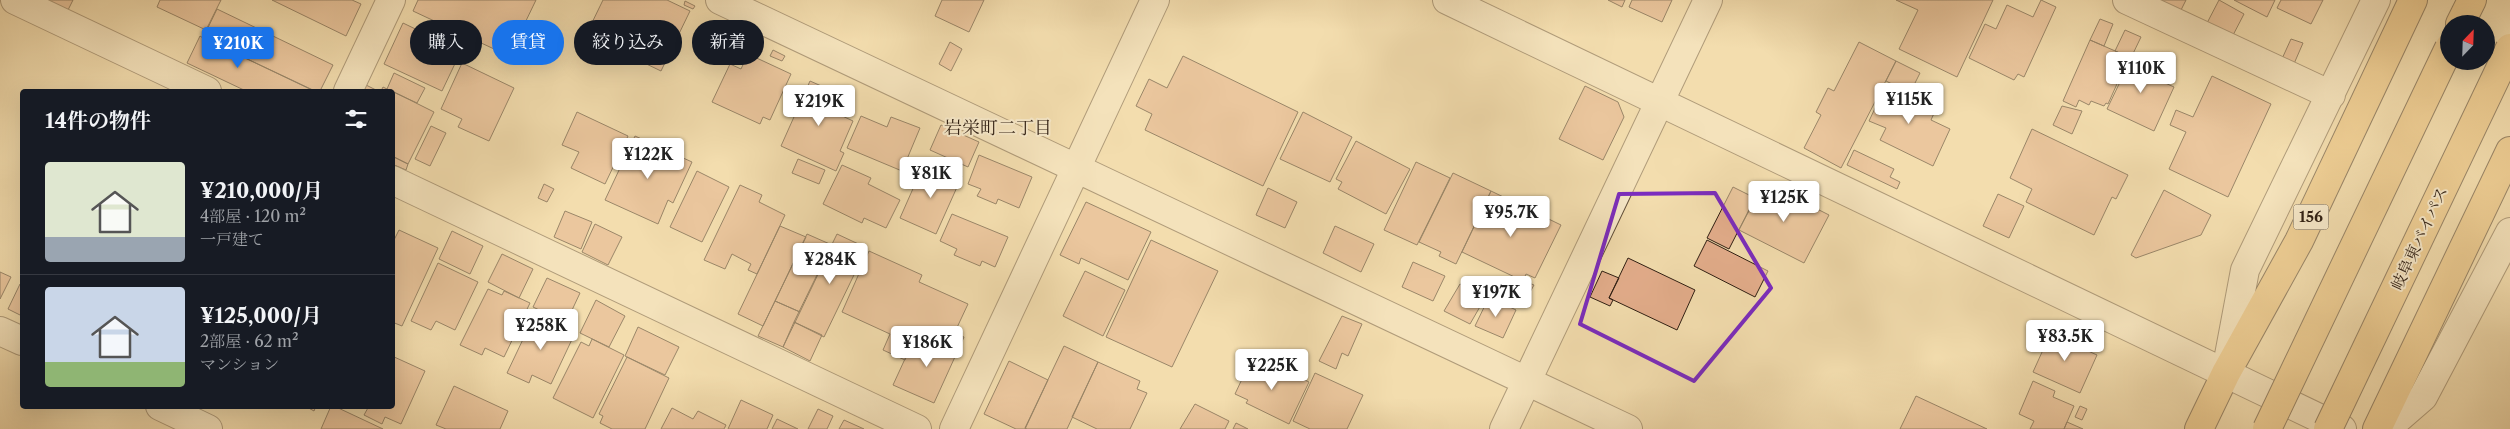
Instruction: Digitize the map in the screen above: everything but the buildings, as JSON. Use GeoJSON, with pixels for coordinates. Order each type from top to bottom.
{"type":"FeatureCollection","features":[{"type":"Feature","properties":{"kind":"highway","name":"156"},"geometry":{"type":"LineString","coordinates":[[2199,429],[2226,373],[2299,241],[2413,0]]}},
{"type":"Feature","properties":{"kind":"highway"},"geometry":{"type":"LineString","coordinates":[[2464,15],[2472,0]]}},
{"type":"Feature","properties":{"kind":"highway","name":"岐阜東バイパス"},"geometry":{"type":"LineString","coordinates":[[2328,429],[2510,48]]}},
{"type":"Feature","properties":{"kind":"highway"},"geometry":{"type":"LineString","coordinates":[[2267,429],[2440,67]]}},
{"type":"Feature","properties":{"kind":"highway"},"geometry":{"type":"LineString","coordinates":[[2377,429],[2510,151]]}},
{"type":"Feature","properties":{"kind":"street"},"geometry":{"type":"LineString","coordinates":[[15,0],[203,89]]}},
{"type":"Feature","properties":{"kind":"street"},"geometry":{"type":"LineString","coordinates":[[349,89],[391,0]]}},
{"type":"Feature","properties":{"kind":"street"},"geometry":{"type":"LineString","coordinates":[[720,0],[1628,429]]}},
{"type":"Feature","properties":{"kind":"street"},"geometry":{"type":"LineString","coordinates":[[954,429],[1155,0]]}},
{"type":"Feature","properties":{"kind":"street"},"geometry":{"type":"LineString","coordinates":[[1447,0],[2342,429]]}},
{"type":"Feature","properties":{"kind":"street"},"geometry":{"type":"LineString","coordinates":[[1504,429],[1708,0]]}},
{"type":"Feature","properties":{"kind":"street"},"geometry":{"type":"LineString","coordinates":[[2127,0],[2330,95]]}},
{"type":"Feature","properties":{"kind":"street"},"geometry":{"type":"LineString","coordinates":[[2226,373],[2245,270],[2376,0]]}},
{"type":"Feature","properties":{"kind":"street"},"geometry":{"type":"LineString","coordinates":[[395,181],[916,429]]}},
{"type":"Feature","properties":{"kind":"street"},"geometry":{"type":"LineString","coordinates":[[2386,429],[2423,397],[2510,232]]}},
{"type":"Feature","properties":{"kind":"street"},"geometry":{"type":"LineString","coordinates":[[0,331],[20,340]]}},
{"type":"Feature","properties":{"kind":"street"},"geometry":{"type":"LineString","coordinates":[[167,409],[198,422]]}},
{"type":"Feature","properties":{"kind":"highlighted area"},"geometry":{"type":"Polygon","coordinates":[[[1715,193],[1771,288],[1694,381],[1580,324],[1619,194],[1715,193]]]}},
{"type":"Feature","properties":{"kind":"district","name":"岩栄町二丁目"},"geometry":{"type":"Point","coordinates":[998,128]}}]}
